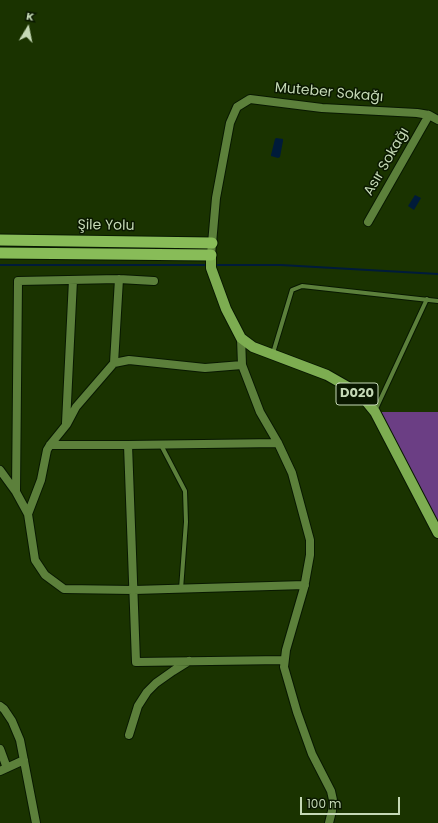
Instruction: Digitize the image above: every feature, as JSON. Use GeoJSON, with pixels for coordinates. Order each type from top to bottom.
{"type":"FeatureCollection","features":[{"type":"Feature","properties":{"kind":"highway","name":"Şile Yolu"},"geometry":{"type":"LineString","coordinates":[[0,240],[212,243]]}},
{"type":"Feature","properties":{"kind":"highway","name":"Şile Yolu"},"geometry":{"type":"LineString","coordinates":[[0,253],[211,255]]}},
{"type":"Feature","properties":{"kind":"main road"},"geometry":{"type":"LineString","coordinates":[[211,255],[211,268],[226,309],[241,338]]}},
{"type":"Feature","properties":{"kind":"main road","name":"D020"},"geometry":{"type":"LineString","coordinates":[[241,338],[254,347],[348,386],[366,401],[375,412],[438,533]]}},
{"type":"Feature","properties":{"kind":"street","name":"Muteber Sokağı"},"geometry":{"type":"LineString","coordinates":[[211,255],[216,198],[230,123],[237,107],[250,99],[322,108],[404,111],[429,115],[438,120]]}},
{"type":"Feature","properties":{"kind":"street","name":"Asır Sokağı"},"geometry":{"type":"LineString","coordinates":[[368,222],[429,115]]}},
{"type":"Feature","properties":{"kind":"street"},"geometry":{"type":"LineString","coordinates":[[16,492],[18,281],[88,279],[154,281]]}},
{"type":"Feature","properties":{"kind":"street"},"geometry":{"type":"LineString","coordinates":[[28,514],[41,480],[46,450],[66,425],[76,408],[114,363],[119,279]]}},
{"type":"Feature","properties":{"kind":"street"},"geometry":{"type":"LineString","coordinates":[[66,425],[73,280]]}},
{"type":"Feature","properties":{"kind":"street"},"geometry":{"type":"LineString","coordinates":[[241,338],[242,365],[260,412],[292,473],[310,540],[310,555],[305,585],[286,650],[284,668],[297,712],[312,754],[331,791],[333,800],[329,823]]}},
{"type":"Feature","properties":{"kind":"street"},"geometry":{"type":"LineString","coordinates":[[114,363],[129,360],[204,368],[242,365]]}},
{"type":"Feature","properties":{"kind":"street"},"geometry":{"type":"LineString","coordinates":[[50,445],[278,444]]}},
{"type":"Feature","properties":{"kind":"street"},"geometry":{"type":"LineString","coordinates":[[128,445],[136,662],[284,660]]}},
{"type":"Feature","properties":{"kind":"street"},"geometry":{"type":"LineString","coordinates":[[0,470],[16,492],[28,514],[35,560],[45,575],[64,589],[134,590],[305,585]]}},
{"type":"Feature","properties":{"kind":"street"},"geometry":{"type":"LineString","coordinates":[[129,735],[138,706],[147,692],[156,683],[190,661]]}},
{"type":"Feature","properties":{"kind":"street"},"geometry":{"type":"LineString","coordinates":[[0,706],[4,709],[12,721],[20,740],[36,823]]}},
{"type":"Feature","properties":{"kind":"street"},"geometry":{"type":"LineString","coordinates":[[0,749],[3,770],[24,760]]}},
{"type":"Feature","properties":{"kind":"lane"},"geometry":{"type":"LineString","coordinates":[[273,354],[292,290],[302,286],[438,301]]}},
{"type":"Feature","properties":{"kind":"lane"},"geometry":{"type":"LineString","coordinates":[[375,412],[427,299]]}},
{"type":"Feature","properties":{"kind":"lane"},"geometry":{"type":"LineString","coordinates":[[161,445],[185,491],[186,522],[180,589]]}},
{"type":"Feature","properties":{"kind":"shaded area"},"geometry":{"type":"Polygon","coordinates":[[[375,412],[438,412],[438,535],[375,412]]]}},
{"type":"Feature","properties":{"kind":"water"},"geometry":{"type":"Polygon","coordinates":[[[276,138],[283,139],[280,157],[278,158],[271,156],[276,138]]]}},
{"type":"Feature","properties":{"kind":"water"},"geometry":{"type":"Polygon","coordinates":[[[415,195],[421,198],[414,210],[408,206],[415,195]]]}},
{"type":"Feature","properties":{"kind":"waterway"},"geometry":{"type":"LineString","coordinates":[[0,265],[205,265]]}},
{"type":"Feature","properties":{"kind":"waterway"},"geometry":{"type":"LineString","coordinates":[[217,265],[281,265],[438,274]]}}]}
